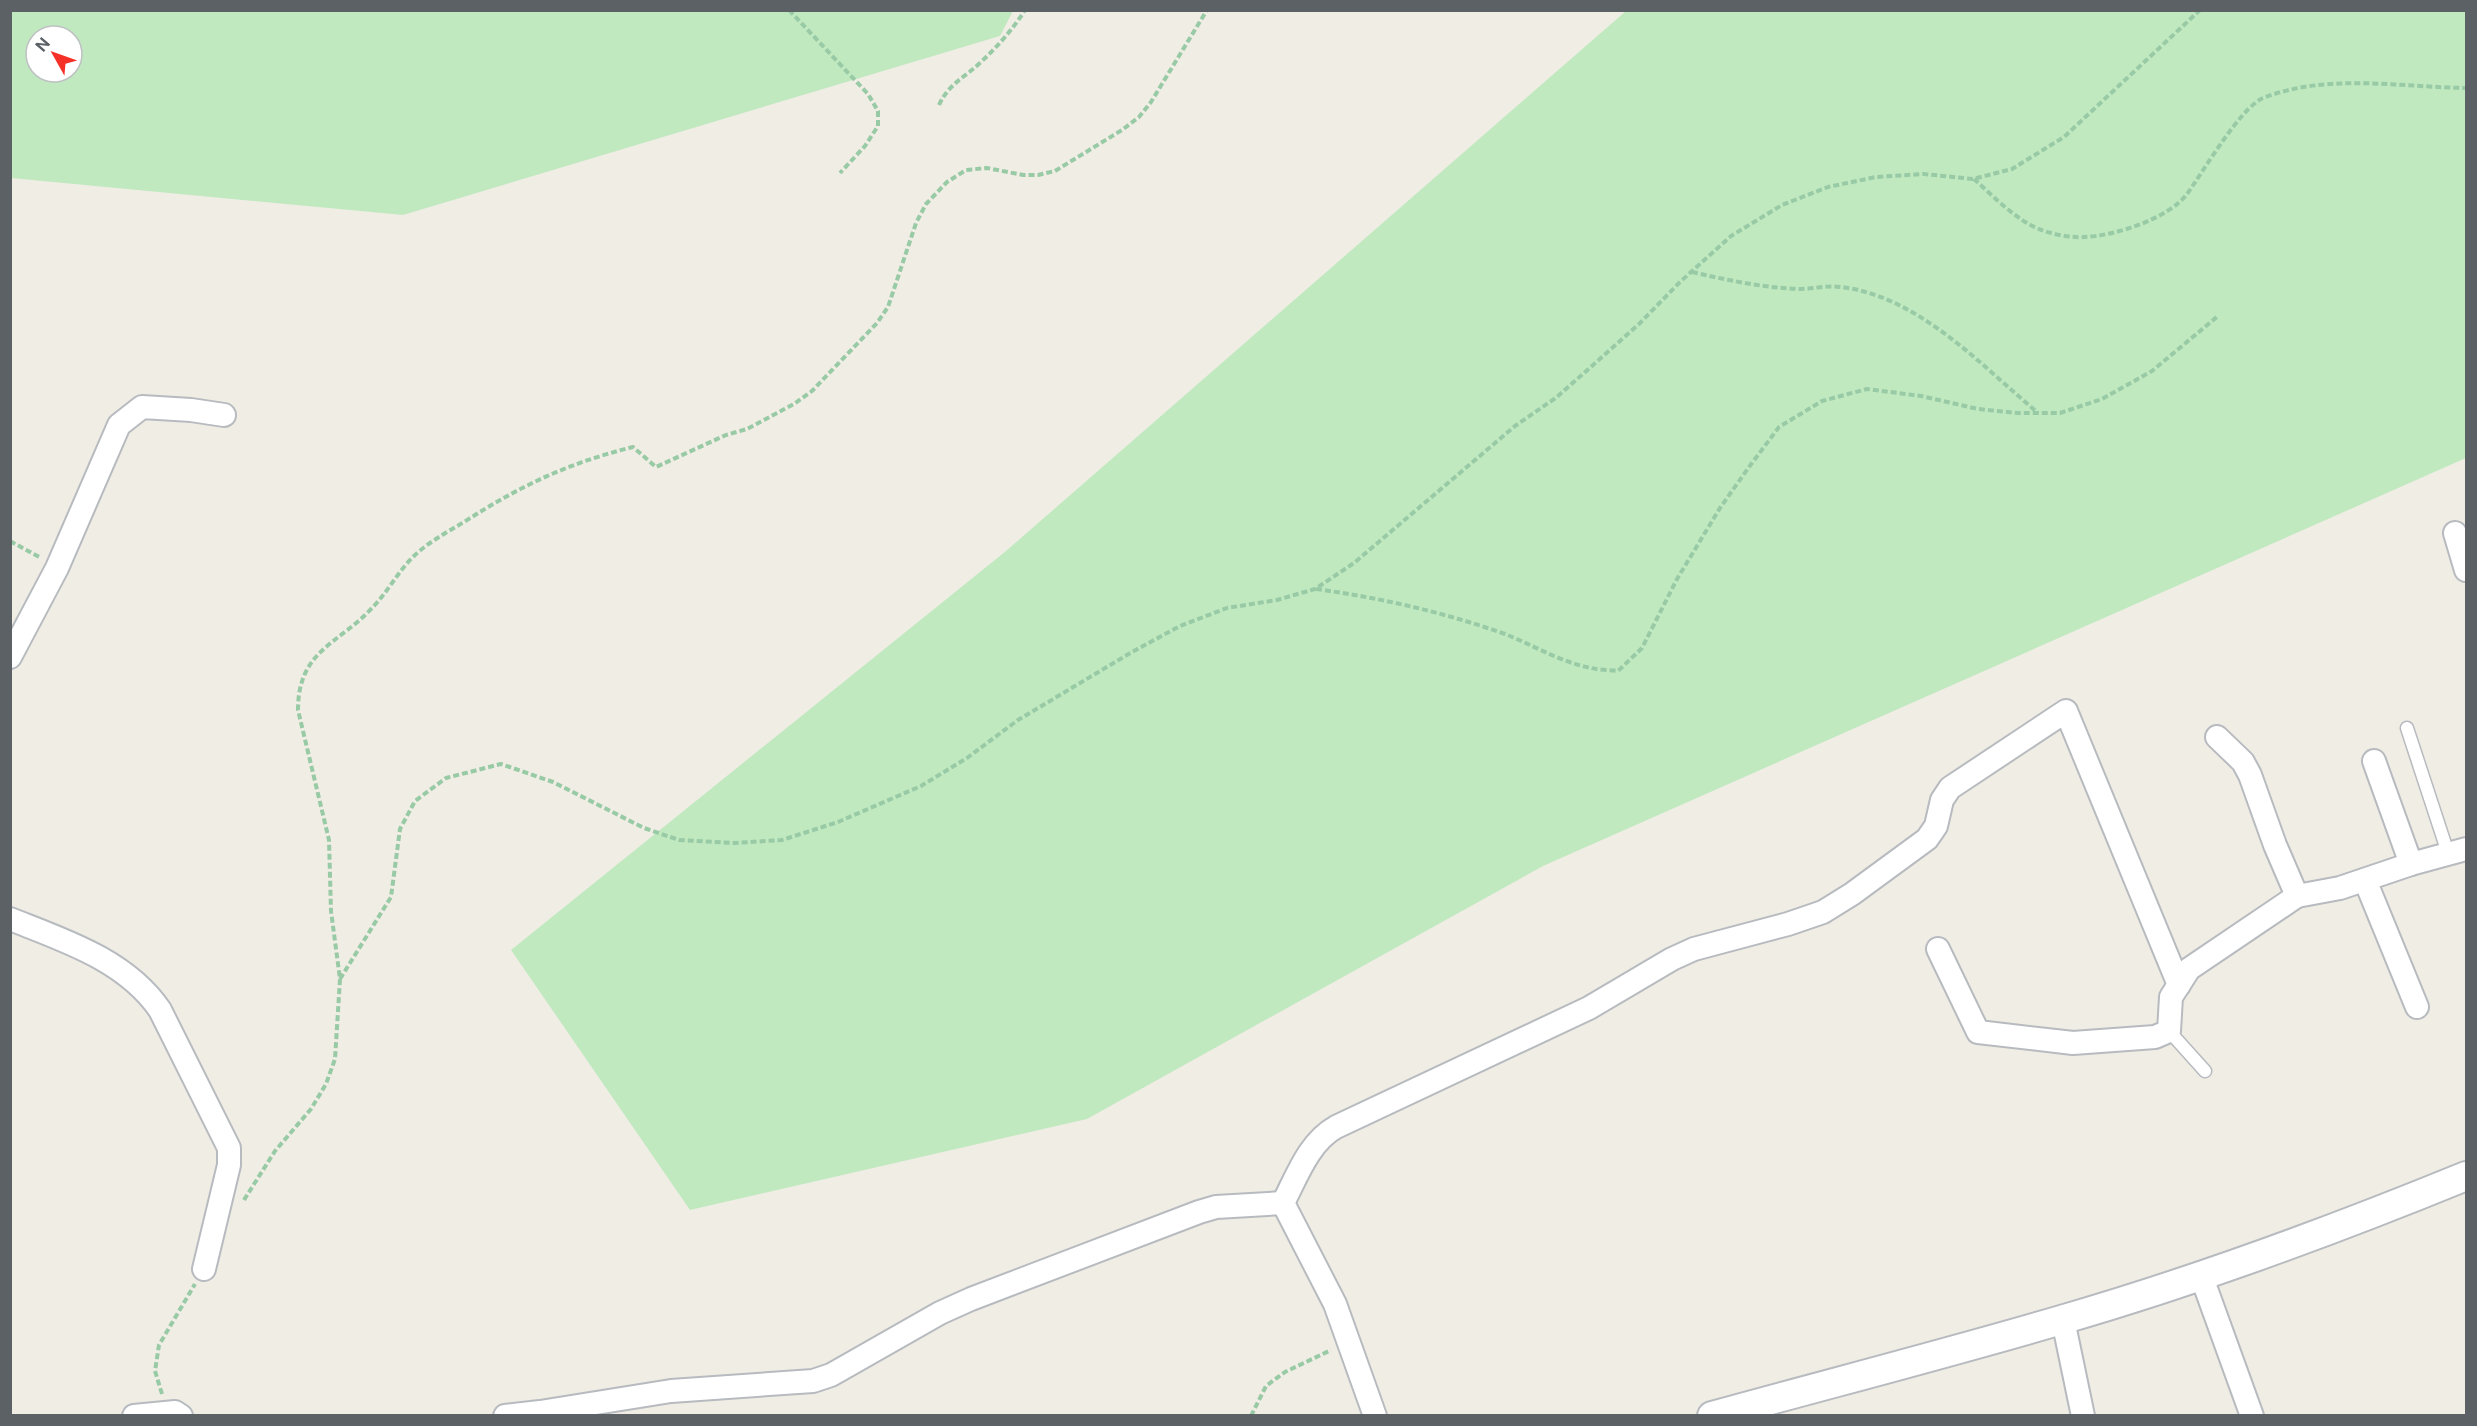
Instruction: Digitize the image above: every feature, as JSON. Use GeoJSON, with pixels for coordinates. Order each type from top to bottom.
{"type":"FeatureCollection","features":[{"type":"Feature","properties":{"kind":"street"},"geometry":{"type":"LineString","coordinates":[[10,657],[57,568],[119,425],[142,407],[224,415]]}},
{"type":"Feature","properties":{"kind":"street"},"geometry":{"type":"LineString","coordinates":[[2455,532],[2466,570]]}},
{"type":"Feature","properties":{"kind":"street"},"geometry":{"type":"LineString","coordinates":[[1283,1203],[1313,1148],[1324,1134],[1336,1127],[1589,1008],[1694,949],[1788,924],[1823,912],[1852,894],[1927,839],[1936,826],[1942,800],[1950,788],[2066,711],[2179,985]]}},
{"type":"Feature","properties":{"kind":"street"},"geometry":{"type":"LineString","coordinates":[[2217,737],[2243,762],[2250,775],[2275,845],[2297,896]]}},
{"type":"Feature","properties":{"kind":"street"},"geometry":{"type":"LineString","coordinates":[[2374,761],[2411,864]]}},
{"type":"Feature","properties":{"kind":"street"},"geometry":{"type":"LineString","coordinates":[[1938,949],[1978,1032],[2073,1043],[2155,1037],[2169,1031],[2171,997],[2189,969],[2297,896],[2340,888],[2457,851]]}},
{"type":"Feature","properties":{"kind":"street"},"geometry":{"type":"LineString","coordinates":[[2365,880],[2417,1007]]}},
{"type":"Feature","properties":{"kind":"street"},"geometry":{"type":"LineString","coordinates":[[10,919],[52,934],[120,970],[155,1003],[229,1148],[229,1165],[204,1269]]}},
{"type":"Feature","properties":{"kind":"street"},"geometry":{"type":"LineString","coordinates":[[1712,1416],[2063,1320],[2201,1275],[2392,1206],[2466,1176]]}},
{"type":"Feature","properties":{"kind":"street"},"geometry":{"type":"LineString","coordinates":[[1283,1203],[1335,1304],[1375,1416]]}},
{"type":"Feature","properties":{"kind":"street"},"geometry":{"type":"LineString","coordinates":[[505,1416],[540,1413],[671,1391],[813,1381],[831,1375],[940,1313],[970,1299],[1188,1216],[1216,1207],[1283,1203]]}},
{"type":"Feature","properties":{"kind":"street"},"geometry":{"type":"LineString","coordinates":[[2201,1275],[2252,1416]]}},
{"type":"Feature","properties":{"kind":"street"},"geometry":{"type":"LineString","coordinates":[[2063,1320],[2083,1416]]}},
{"type":"Feature","properties":{"kind":"street"},"geometry":{"type":"LineString","coordinates":[[134,1416],[178,1414]]}},
{"type":"Feature","properties":{"kind":"lane"},"geometry":{"type":"LineString","coordinates":[[2407,728],[2457,851]]}},
{"type":"Feature","properties":{"kind":"lane"},"geometry":{"type":"LineString","coordinates":[[2169,1031],[2205,1071]]}},
{"type":"Feature","properties":{"kind":"path"},"geometry":{"type":"LineString","coordinates":[[789,10],[868,94],[878,111],[878,126],[865,146],[840,173]]}},
{"type":"Feature","properties":{"kind":"path"},"geometry":{"type":"LineString","coordinates":[[939,105],[945,91],[982,62],[1011,30],[1025,10]]}},
{"type":"Feature","properties":{"kind":"path"},"geometry":{"type":"LineString","coordinates":[[243,1201],[259,1172],[311,1109],[326,1084],[335,1059],[340,979],[331,911],[328,840],[298,710],[298,690],[307,670],[327,644],[372,608],[399,574],[426,546],[501,498],[589,458],[633,447],[656,467],[726,435],[747,429],[794,404],[812,390],[877,323],[888,307],[916,224],[926,204],[947,182],[966,170],[987,168],[1023,175],[1038,175],[1055,171],[1122,130],[1151,102],[1207,10]]}},
{"type":"Feature","properties":{"kind":"path"},"geometry":{"type":"LineString","coordinates":[[340,979],[391,897],[400,829],[415,801],[446,778],[501,764],[553,782],[644,828],[679,840],[734,843],[782,840],[838,822],[921,786],[968,758],[1018,720],[1180,626],[1227,608],[1277,600],[1316,589],[1354,563],[1515,426],[1557,397],[1639,324],[1691,271],[1731,236],[1782,205],[1828,187],[1876,177],[1924,174],[1973,179],[2012,169],[2064,137],[2200,10]]}},
{"type":"Feature","properties":{"kind":"path"},"geometry":{"type":"LineString","coordinates":[[1973,179],[2005,207],[2039,229],[2082,237],[2120,231],[2157,217],[2184,197],[2228,132],[2260,99],[2309,85],[2377,84],[2466,88]]}},
{"type":"Feature","properties":{"kind":"path"},"geometry":{"type":"LineString","coordinates":[[1691,271],[1733,282],[1799,289],[1840,287],[1879,296],[1912,311],[1950,338],[2039,413]]}},
{"type":"Feature","properties":{"kind":"path"},"geometry":{"type":"LineString","coordinates":[[1316,589],[1364,595],[1417,607],[1506,635],[1582,666],[1618,670],[1642,648],[1677,579],[1720,508],[1749,467],[1779,427],[1805,411],[1822,401],[1867,389],[1921,396],[1978,409],[2018,413],[2060,412],[2102,399],[2152,371],[2218,316]]}},
{"type":"Feature","properties":{"kind":"path"},"geometry":{"type":"LineString","coordinates":[[10,541],[57,568]]}},
{"type":"Feature","properties":{"kind":"path"},"geometry":{"type":"LineString","coordinates":[[178,1414],[162,1395],[155,1371],[159,1345],[204,1269]]}},
{"type":"Feature","properties":{"kind":"path"},"geometry":{"type":"LineString","coordinates":[[1251,1416],[1266,1386],[1285,1372],[1348,1343]]}},
{"type":"Feature","properties":{"kind":"green space"},"geometry":{"type":"Polygon","coordinates":[[[10,11],[1013,11],[1000,36],[403,215],[11,178],[10,11]]]}},
{"type":"Feature","properties":{"kind":"green space"},"geometry":{"type":"Polygon","coordinates":[[[1626,11],[2466,11],[2466,458],[1543,866],[1087,1119],[690,1210],[511,950],[1006,551],[1626,11]]]}}]}
